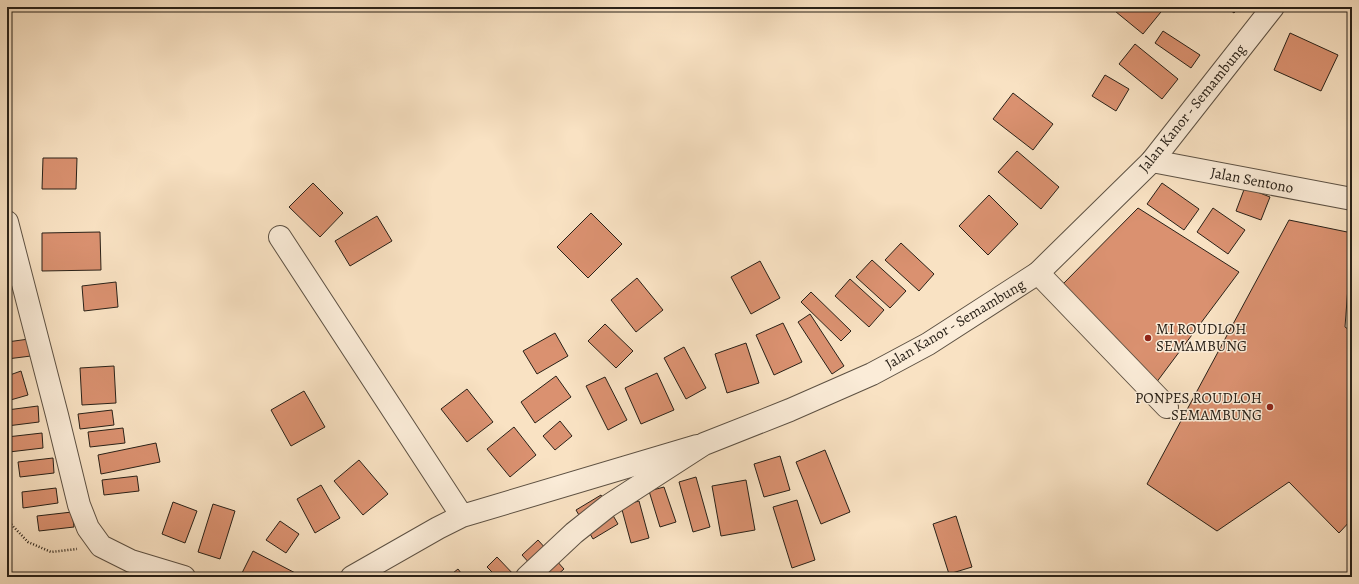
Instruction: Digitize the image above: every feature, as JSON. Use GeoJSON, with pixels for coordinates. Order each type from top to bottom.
{"type":"FeatureCollection","features":[{"type":"Feature","properties":{"kind":"street","name":"Jalan Kanor - Semambung"},"geometry":{"type":"LineString","coordinates":[[527,577],[574,532],[608,506],[704,444],[790,410],[872,374],[928,344],[1038,272],[1152,161],[1273,7]]}},
{"type":"Feature","properties":{"kind":"street","name":"Jalan Sentono"},"geometry":{"type":"LineString","coordinates":[[1152,161],[1352,199]]}},
{"type":"Feature","properties":{"kind":"street"},"geometry":{"type":"LineString","coordinates":[[7,222],[79,506],[88,528],[101,546],[131,561],[184,577]]}},
{"type":"Feature","properties":{"kind":"street"},"geometry":{"type":"LineString","coordinates":[[280,237],[462,516]]}},
{"type":"Feature","properties":{"kind":"street"},"geometry":{"type":"LineString","coordinates":[[1038,272],[1168,407]]}},
{"type":"Feature","properties":{"kind":"street"},"geometry":{"type":"LineString","coordinates":[[352,577],[462,516],[704,444]]}},
{"type":"Feature","properties":{"kind":"path"},"geometry":{"type":"LineString","coordinates":[[7,520],[28,542],[51,552],[101,546]]}},
{"type":"Feature","properties":{"kind":"building"},"geometry":{"type":"Polygon","coordinates":[[[1110,7],[1165,7],[1143,34],[1110,7]]]}},
{"type":"Feature","properties":{"kind":"building"},"geometry":{"type":"Polygon","coordinates":[[[1226,7],[1239,7],[1234,13],[1226,7]]]}},
{"type":"Feature","properties":{"kind":"building"},"geometry":{"type":"Polygon","coordinates":[[[1163,31],[1200,55],[1191,68],[1155,43],[1163,31]]]}},
{"type":"Feature","properties":{"kind":"building"},"geometry":{"type":"Polygon","coordinates":[[[1290,33],[1338,55],[1321,91],[1274,70],[1290,33]]]}},
{"type":"Feature","properties":{"kind":"building"},"geometry":{"type":"Polygon","coordinates":[[[1135,44],[1178,79],[1162,99],[1119,64],[1135,44]]]}},
{"type":"Feature","properties":{"kind":"building"},"geometry":{"type":"Polygon","coordinates":[[[1105,75],[1129,89],[1116,111],[1092,96],[1105,75]]]}},
{"type":"Feature","properties":{"kind":"building"},"geometry":{"type":"Polygon","coordinates":[[[1013,93],[1053,124],[1033,150],[993,119],[1013,93]]]}},
{"type":"Feature","properties":{"kind":"building"},"geometry":{"type":"Polygon","coordinates":[[[1017,151],[1059,187],[1041,209],[998,172],[1017,151]]]}},
{"type":"Feature","properties":{"kind":"building"},"geometry":{"type":"Polygon","coordinates":[[[43,158],[77,158],[76,189],[42,189],[43,158]]]}},
{"type":"Feature","properties":{"kind":"building"},"geometry":{"type":"Polygon","coordinates":[[[313,183],[343,213],[320,237],[289,207],[313,183]]]}},
{"type":"Feature","properties":{"kind":"building"},"geometry":{"type":"Polygon","coordinates":[[[1162,183],[1199,209],[1184,230],[1147,204],[1162,183]]]}},
{"type":"Feature","properties":{"kind":"building"},"geometry":{"type":"Polygon","coordinates":[[[1245,187],[1270,197],[1261,220],[1236,211],[1245,187]]]}},
{"type":"Feature","properties":{"kind":"building"},"geometry":{"type":"Polygon","coordinates":[[[989,195],[1018,224],[988,255],[959,226],[989,195]]]}},
{"type":"Feature","properties":{"kind":"building","name":"MI ROUDLOH SEMAMBUNG"},"geometry":{"type":"Polygon","coordinates":[[[1138,208],[1239,272],[1150,391],[1063,284],[1138,208]]]}},
{"type":"Feature","properties":{"kind":"building"},"geometry":{"type":"Polygon","coordinates":[[[1213,208],[1245,230],[1228,254],[1197,232],[1213,208]]]}},
{"type":"Feature","properties":{"kind":"building"},"geometry":{"type":"Polygon","coordinates":[[[591,213],[622,244],[588,278],[557,247],[591,213]]]}},
{"type":"Feature","properties":{"kind":"building"},"geometry":{"type":"Polygon","coordinates":[[[377,216],[392,241],[350,266],[335,241],[377,216]]]}},
{"type":"Feature","properties":{"kind":"building","name":"PONPES ROUDLOH SEMAMBUNG"},"geometry":{"type":"Polygon","coordinates":[[[1289,220],[1352,233],[1345,327],[1352,332],[1352,519],[1339,533],[1289,482],[1217,531],[1147,484],[1289,220]]]}},
{"type":"Feature","properties":{"kind":"building"},"geometry":{"type":"Polygon","coordinates":[[[100,232],[101,270],[42,271],[42,233],[100,232]]]}},
{"type":"Feature","properties":{"kind":"building"},"geometry":{"type":"Polygon","coordinates":[[[901,243],[934,274],[919,291],[885,260],[901,243]]]}},
{"type":"Feature","properties":{"kind":"building"},"geometry":{"type":"Polygon","coordinates":[[[872,260],[906,291],[890,308],[856,277],[872,260]]]}},
{"type":"Feature","properties":{"kind":"building"},"geometry":{"type":"Polygon","coordinates":[[[760,261],[780,298],[751,314],[731,277],[760,261]]]}},
{"type":"Feature","properties":{"kind":"building"},"geometry":{"type":"Polygon","coordinates":[[[637,278],[663,310],[636,332],[611,300],[637,278]]]}},
{"type":"Feature","properties":{"kind":"building"},"geometry":{"type":"Polygon","coordinates":[[[850,279],[884,310],[869,327],[835,296],[850,279]]]}},
{"type":"Feature","properties":{"kind":"building"},"geometry":{"type":"Polygon","coordinates":[[[116,282],[118,307],[84,311],[82,286],[116,282]]]}},
{"type":"Feature","properties":{"kind":"building"},"geometry":{"type":"Polygon","coordinates":[[[811,292],[851,331],[841,341],[801,302],[811,292]]]}},
{"type":"Feature","properties":{"kind":"building"},"geometry":{"type":"Polygon","coordinates":[[[810,314],[844,366],[832,374],[798,322],[810,314]]]}},
{"type":"Feature","properties":{"kind":"building"},"geometry":{"type":"Polygon","coordinates":[[[783,323],[802,362],[774,375],[756,335],[783,323]]]}},
{"type":"Feature","properties":{"kind":"building"},"geometry":{"type":"Polygon","coordinates":[[[605,324],[633,351],[616,368],[588,341],[605,324]]]}},
{"type":"Feature","properties":{"kind":"building"},"geometry":{"type":"Polygon","coordinates":[[[555,333],[568,356],[537,374],[523,351],[555,333]]]}},
{"type":"Feature","properties":{"kind":"building"},"geometry":{"type":"Polygon","coordinates":[[[29,339],[31,356],[7,359],[7,342],[29,339]]]}},
{"type":"Feature","properties":{"kind":"building"},"geometry":{"type":"Polygon","coordinates":[[[746,343],[759,383],[727,393],[715,354],[746,343]]]}},
{"type":"Feature","properties":{"kind":"building"},"geometry":{"type":"Polygon","coordinates":[[[684,347],[706,388],[686,399],[664,358],[684,347]]]}},
{"type":"Feature","properties":{"kind":"building"},"geometry":{"type":"Polygon","coordinates":[[[114,366],[116,403],[82,405],[80,368],[114,366]]]}},
{"type":"Feature","properties":{"kind":"building"},"geometry":{"type":"Polygon","coordinates":[[[21,371],[28,395],[7,401],[7,376],[21,371]]]}},
{"type":"Feature","properties":{"kind":"building"},"geometry":{"type":"Polygon","coordinates":[[[657,373],[674,410],[641,424],[625,388],[657,373]]]}},
{"type":"Feature","properties":{"kind":"building"},"geometry":{"type":"Polygon","coordinates":[[[556,376],[571,397],[535,423],[521,402],[556,376]]]}},
{"type":"Feature","properties":{"kind":"building"},"geometry":{"type":"Polygon","coordinates":[[[605,377],[627,420],[608,430],[586,386],[605,377]]]}},
{"type":"Feature","properties":{"kind":"building"},"geometry":{"type":"Polygon","coordinates":[[[467,389],[493,422],[467,442],[441,409],[467,389]]]}},
{"type":"Feature","properties":{"kind":"building"},"geometry":{"type":"Polygon","coordinates":[[[304,391],[325,427],[291,446],[271,410],[304,391]]]}},
{"type":"Feature","properties":{"kind":"building"},"geometry":{"type":"Polygon","coordinates":[[[38,406],[39,422],[7,426],[7,410],[38,406]]]}},
{"type":"Feature","properties":{"kind":"building"},"geometry":{"type":"Polygon","coordinates":[[[112,410],[114,425],[80,429],[78,414],[112,410]]]}},
{"type":"Feature","properties":{"kind":"building"},"geometry":{"type":"Polygon","coordinates":[[[560,421],[572,436],[555,450],[543,436],[560,421]]]}},
{"type":"Feature","properties":{"kind":"building"},"geometry":{"type":"Polygon","coordinates":[[[514,427],[536,455],[510,477],[487,449],[514,427]]]}},
{"type":"Feature","properties":{"kind":"building"},"geometry":{"type":"Polygon","coordinates":[[[123,428],[125,443],[90,447],[88,432],[123,428]]]}},
{"type":"Feature","properties":{"kind":"building"},"geometry":{"type":"Polygon","coordinates":[[[42,433],[43,448],[9,452],[7,437],[42,433]]]}},
{"type":"Feature","properties":{"kind":"building"},"geometry":{"type":"Polygon","coordinates":[[[156,443],[160,462],[101,474],[98,455],[156,443]]]}},
{"type":"Feature","properties":{"kind":"building"},"geometry":{"type":"Polygon","coordinates":[[[825,450],[850,512],[821,524],[796,462],[825,450]]]}},
{"type":"Feature","properties":{"kind":"building"},"geometry":{"type":"Polygon","coordinates":[[[780,456],[790,490],[764,497],[754,464],[780,456]]]}},
{"type":"Feature","properties":{"kind":"building"},"geometry":{"type":"Polygon","coordinates":[[[53,458],[54,473],[20,477],[18,462],[53,458]]]}},
{"type":"Feature","properties":{"kind":"building"},"geometry":{"type":"Polygon","coordinates":[[[359,460],[388,494],[363,515],[334,481],[359,460]]]}},
{"type":"Feature","properties":{"kind":"building"},"geometry":{"type":"Polygon","coordinates":[[[137,476],[139,491],[104,495],[102,480],[137,476]]]}},
{"type":"Feature","properties":{"kind":"building"},"geometry":{"type":"Polygon","coordinates":[[[696,477],[710,527],[693,532],[679,482],[696,477]]]}},
{"type":"Feature","properties":{"kind":"building"},"geometry":{"type":"Polygon","coordinates":[[[746,480],[755,530],[721,536],[712,486],[746,480]]]}},
{"type":"Feature","properties":{"kind":"building"},"geometry":{"type":"Polygon","coordinates":[[[321,485],[340,518],[315,533],[297,499],[321,485]]]}},
{"type":"Feature","properties":{"kind":"building"},"geometry":{"type":"Polygon","coordinates":[[[664,487],[676,522],[660,527],[649,491],[664,487]]]}},
{"type":"Feature","properties":{"kind":"building"},"geometry":{"type":"Polygon","coordinates":[[[56,488],[58,503],[23,508],[22,492],[56,488]]]}},
{"type":"Feature","properties":{"kind":"building"},"geometry":{"type":"Polygon","coordinates":[[[601,495],[618,524],[593,539],[576,510],[601,495]]]}},
{"type":"Feature","properties":{"kind":"building"},"geometry":{"type":"Polygon","coordinates":[[[797,500],[815,560],[792,568],[773,507],[797,500]]]}},
{"type":"Feature","properties":{"kind":"building"},"geometry":{"type":"Polygon","coordinates":[[[639,501],[649,538],[631,543],[621,506],[639,501]]]}},
{"type":"Feature","properties":{"kind":"building"},"geometry":{"type":"Polygon","coordinates":[[[173,502],[197,511],[185,543],[162,534],[173,502]]]}},
{"type":"Feature","properties":{"kind":"building"},"geometry":{"type":"Polygon","coordinates":[[[213,504],[235,511],[220,559],[198,552],[213,504]]]}},
{"type":"Feature","properties":{"kind":"building"},"geometry":{"type":"Polygon","coordinates":[[[72,512],[74,527],[39,531],[37,516],[72,512]]]}},
{"type":"Feature","properties":{"kind":"building"},"geometry":{"type":"Polygon","coordinates":[[[956,516],[972,567],[949,574],[933,524],[956,516]]]}},
{"type":"Feature","properties":{"kind":"building"},"geometry":{"type":"Polygon","coordinates":[[[280,521],[299,534],[286,553],[266,540],[280,521]]]}},
{"type":"Feature","properties":{"kind":"building"},"geometry":{"type":"Polygon","coordinates":[[[538,540],[564,569],[555,577],[542,577],[522,555],[538,540]]]}},
{"type":"Feature","properties":{"kind":"building"},"geometry":{"type":"Polygon","coordinates":[[[253,551],[303,577],[240,577],[253,551]]]}},
{"type":"Feature","properties":{"kind":"building"},"geometry":{"type":"Polygon","coordinates":[[[497,557],[516,577],[497,577],[487,567],[497,557]]]}},
{"type":"Feature","properties":{"kind":"building"},"geometry":{"type":"Polygon","coordinates":[[[458,569],[464,577],[448,577],[458,569]]]}},
{"type":"Feature","properties":{"kind":"place","name":"MI ROUDLOH SEMAMBUNG"},"geometry":{"type":"Point","coordinates":[1148,338]}},
{"type":"Feature","properties":{"kind":"place","name":"PONPES ROUDLOH SEMAMBUNG"},"geometry":{"type":"Point","coordinates":[1270,407]}}]}
